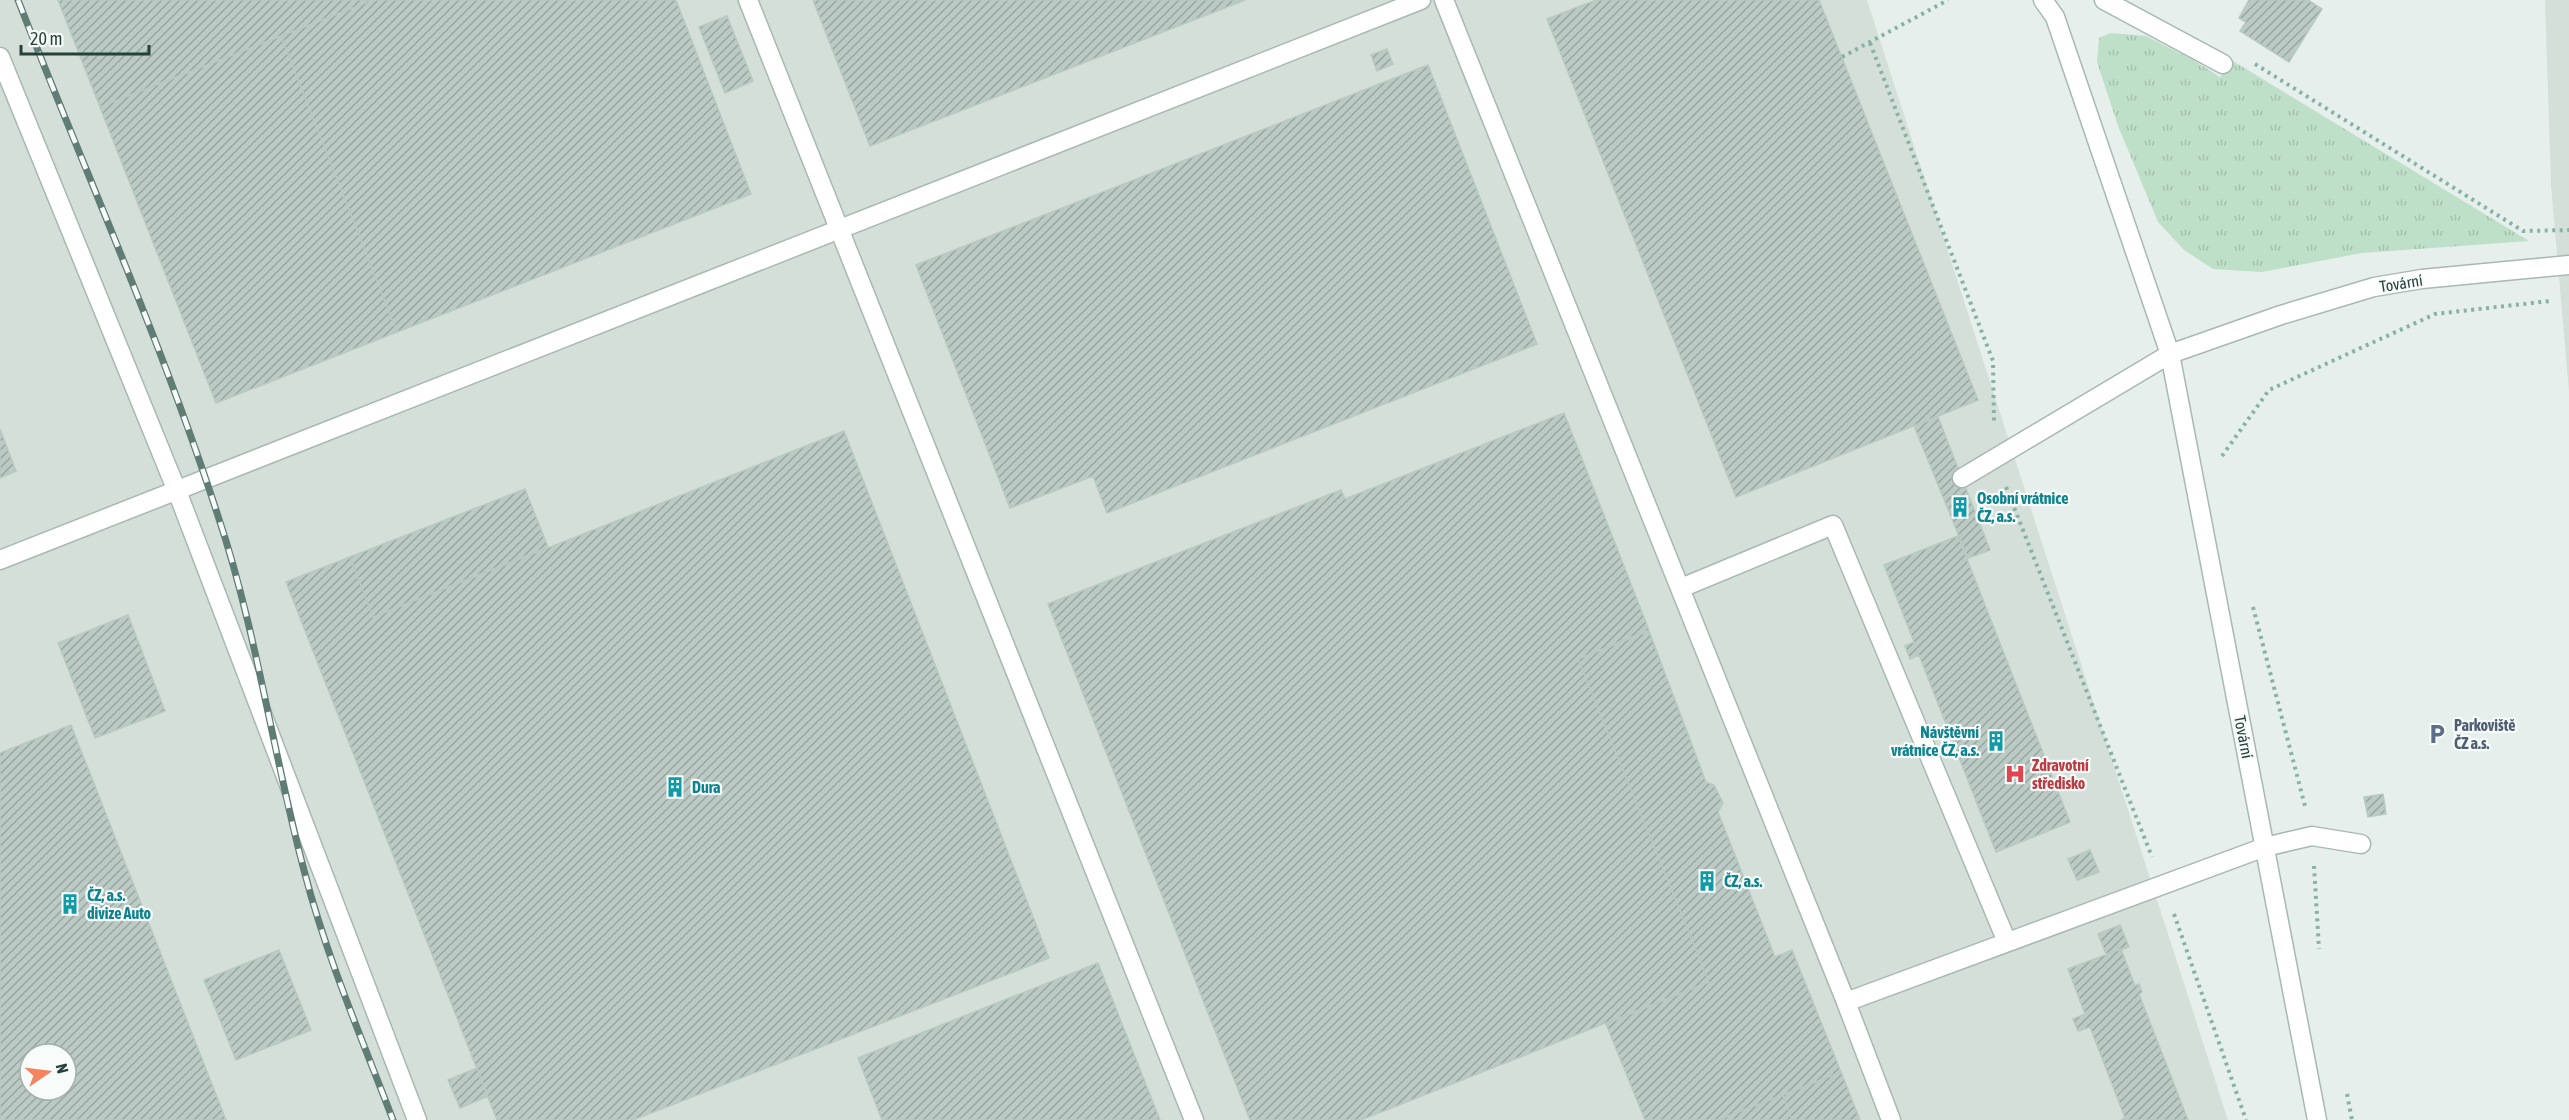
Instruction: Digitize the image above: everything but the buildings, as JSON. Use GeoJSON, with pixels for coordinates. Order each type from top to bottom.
{"type":"FeatureCollection","features":[{"type":"Feature","properties":{"kind":"street"},"geometry":{"type":"LineString","coordinates":[[748,0],[1194,1120]]}},
{"type":"Feature","properties":{"kind":"street"},"geometry":{"type":"LineString","coordinates":[[0,560],[1421,0]]}},
{"type":"Feature","properties":{"kind":"street"},"geometry":{"type":"LineString","coordinates":[[1444,0],[1681,588],[1891,1120]]}},
{"type":"Feature","properties":{"kind":"street","name":"Tovární"},"geometry":{"type":"LineString","coordinates":[[2043,0],[2055,17],[2170,354],[2317,1120]]}},
{"type":"Feature","properties":{"kind":"street"},"geometry":{"type":"LineString","coordinates":[[2104,0],[2223,64]]}},
{"type":"Feature","properties":{"kind":"street"},"geometry":{"type":"LineString","coordinates":[[0,57],[177,491],[417,1120]]}},
{"type":"Feature","properties":{"kind":"street","name":"Tovární"},"geometry":{"type":"LineString","coordinates":[[2170,354],[2281,315],[2374,287],[2422,279],[2569,265]]}},
{"type":"Feature","properties":{"kind":"street"},"geometry":{"type":"LineString","coordinates":[[1962,478],[2170,354]]}},
{"type":"Feature","properties":{"kind":"street"},"geometry":{"type":"LineString","coordinates":[[1681,588],[1833,525],[2007,942]]}},
{"type":"Feature","properties":{"kind":"street"},"geometry":{"type":"LineString","coordinates":[[1846,1002],[2265,848],[2312,836],[2361,844]]}},
{"type":"Feature","properties":{"kind":"path"},"geometry":{"type":"LineString","coordinates":[[1842,57],[1948,0]]}},
{"type":"Feature","properties":{"kind":"path"},"geometry":{"type":"LineString","coordinates":[[1870,43],[1993,361],[1995,458],[2164,885],[2246,1120]]}},
{"type":"Feature","properties":{"kind":"path"},"geometry":{"type":"LineString","coordinates":[[2223,64],[2232,50],[2523,231],[2569,230]]}},
{"type":"Feature","properties":{"kind":"path"},"geometry":{"type":"LineString","coordinates":[[2217,463],[2269,390],[2435,314],[2558,301]]}},
{"type":"Feature","properties":{"kind":"path"},"geometry":{"type":"LineString","coordinates":[[2251,599],[2312,836],[2319,951]]}},
{"type":"Feature","properties":{"kind":"path"},"geometry":{"type":"LineString","coordinates":[[2346,1086],[2352,1120]]}},
{"type":"Feature","properties":{"kind":"shaded area","name":"ČZ, a.s."},"geometry":{"type":"Polygon","coordinates":[[[0,0],[1867,0],[2228,1120],[0,1120],[0,0]]]}},
{"type":"Feature","properties":{"kind":"shaded area"},"geometry":{"type":"Polygon","coordinates":[[[2545,0],[2569,0],[2569,392],[2551,185],[2545,0]]]}},
{"type":"Feature","properties":{"kind":"green space"},"geometry":{"type":"Polygon","coordinates":[[[2110,33],[2146,36],[2195,61],[2220,77],[2233,61],[2529,241],[2362,253],[2262,272],[2213,269],[2184,250],[2158,222],[2118,126],[2097,62],[2099,38],[2110,33]]]}},
{"type":"Feature","properties":{"kind":"railway"},"geometry":{"type":"LineString","coordinates":[[18,0],[147,321],[196,450],[244,604],[294,829],[314,905],[346,998],[393,1120]]}},
{"type":"Feature","properties":{"kind":"place","name":"Osobní vrátnice ČZ, a.s."},"geometry":{"type":"Point","coordinates":[1960,507]}},
{"type":"Feature","properties":{"kind":"place","name":"Parkoviště ČZ a.s."},"geometry":{"type":"Point","coordinates":[2437,734]}},
{"type":"Feature","properties":{"kind":"place","name":"Návštěvní vrátnice ČZ, a.s."},"geometry":{"type":"Point","coordinates":[1996,741]}},
{"type":"Feature","properties":{"kind":"place","name":"Zdravotní středisko"},"geometry":{"type":"Point","coordinates":[2015,774]}},
{"type":"Feature","properties":{"kind":"place","name":"Dura"},"geometry":{"type":"Point","coordinates":[675,787]}},
{"type":"Feature","properties":{"kind":"place","name":"ČZ, a.s."},"geometry":{"type":"Point","coordinates":[1707,881]}},
{"type":"Feature","properties":{"kind":"place","name":"ČZ, a.s. divize Auto"},"geometry":{"type":"Point","coordinates":[70,904]}}]}
